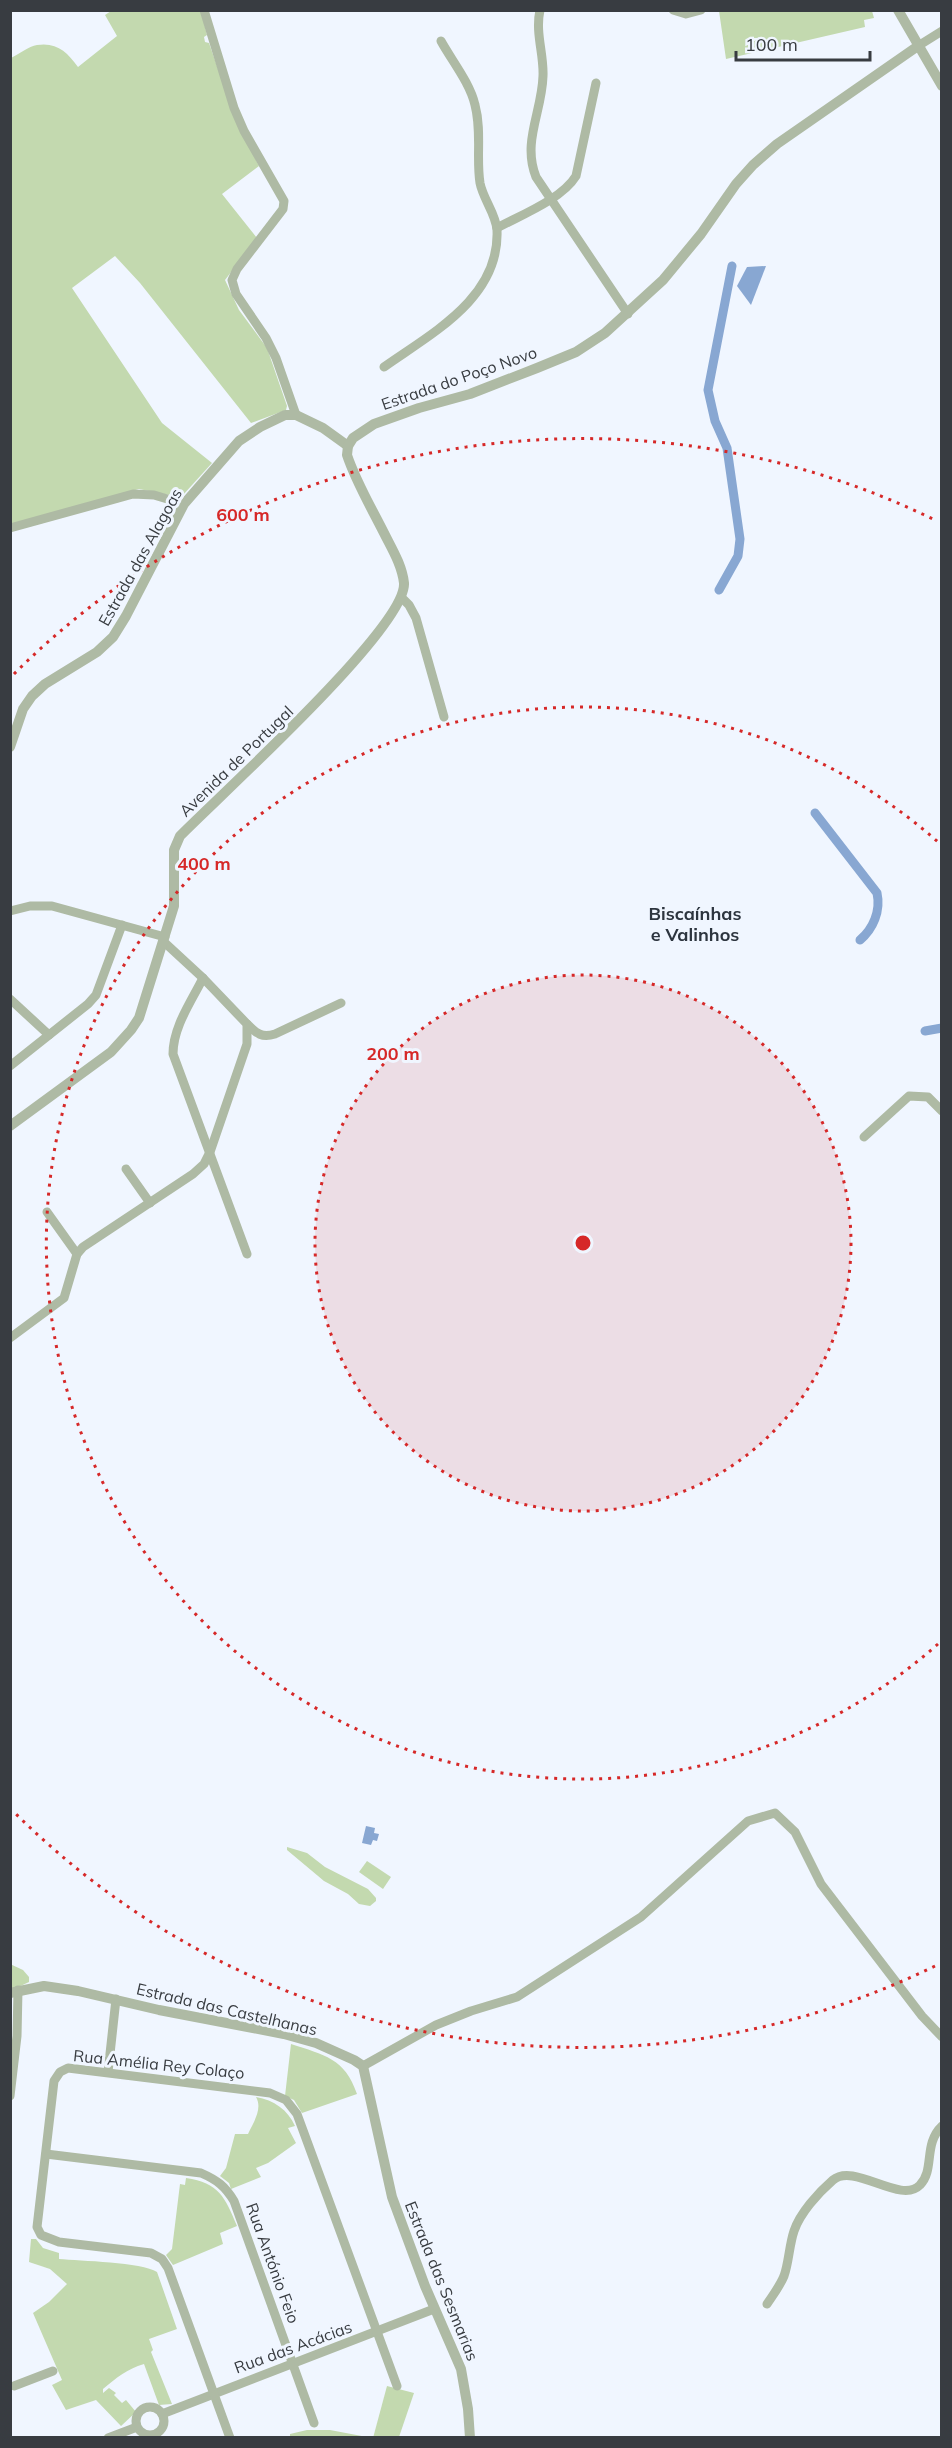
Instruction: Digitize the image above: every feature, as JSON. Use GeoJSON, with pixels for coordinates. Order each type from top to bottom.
{"type":"FeatureCollection","features":[{"type":"Feature","properties":{"kind":"street"},"geometry":{"type":"LineString","coordinates":[[204,10],[234,108],[244,131],[284,201],[284,208],[237,269],[232,280],[236,294],[266,338],[276,358],[296,415],[323,428],[348,446],[347,455],[350,463],[397,558],[404,581],[402,598],[416,618],[444,717]]}},
{"type":"Feature","properties":{"kind":"street"},"geometry":{"type":"LineString","coordinates":[[540,10],[538,33],[543,72],[542,88],[530,150],[530,162],[536,177],[550,199],[628,314]]}},
{"type":"Feature","properties":{"kind":"street"},"geometry":{"type":"LineString","coordinates":[[673,10],[686,14],[701,10]]}},
{"type":"Feature","properties":{"kind":"street"},"geometry":{"type":"LineString","coordinates":[[898,10],[940,79]]}},
{"type":"Feature","properties":{"kind":"street"},"geometry":{"type":"LineString","coordinates":[[918,45],[942,31]]}},
{"type":"Feature","properties":{"kind":"street"},"geometry":{"type":"LineString","coordinates":[[384,367],[466,306],[482,288],[495,250],[497,228],[480,182],[475,105],[441,41]]}},
{"type":"Feature","properties":{"kind":"street","name":"Estrada do Poço Novo"},"geometry":{"type":"LineString","coordinates":[[348,446],[361,432],[386,418],[470,394],[576,352],[605,333],[663,280],[753,165],[777,144],[918,45]]}},
{"type":"Feature","properties":{"kind":"street"},"geometry":{"type":"LineString","coordinates":[[497,228],[550,199],[567,187],[576,176],[596,82]]}},
{"type":"Feature","properties":{"kind":"street","name":"Estrada das Alagoas"},"geometry":{"type":"LineString","coordinates":[[10,747],[23,709],[32,696],[45,684],[97,652],[113,637],[184,504],[239,441],[260,427],[285,415],[296,415]]}},
{"type":"Feature","properties":{"kind":"street"},"geometry":{"type":"LineString","coordinates":[[10,528],[134,494],[154,495],[184,504]]}},
{"type":"Feature","properties":{"kind":"street","name":"Avenida de Portugal"},"geometry":{"type":"LineString","coordinates":[[10,1126],[111,1052],[131,1030],[144,1006],[174,906],[174,850],[180,837],[288,734],[364,648],[402,598]]}},
{"type":"Feature","properties":{"kind":"street"},"geometry":{"type":"LineString","coordinates":[[10,911],[30,906],[52,906],[122,925],[165,940],[258,1035],[266,1037],[340,1003]]}},
{"type":"Feature","properties":{"kind":"street"},"geometry":{"type":"LineString","coordinates":[[10,1066],[96,996],[122,925]]}},
{"type":"Feature","properties":{"kind":"street"},"geometry":{"type":"LineString","coordinates":[[203,978],[173,1040],[173,1054],[247,1254]]}},
{"type":"Feature","properties":{"kind":"street"},"geometry":{"type":"LineString","coordinates":[[10,999],[50,1035]]}},
{"type":"Feature","properties":{"kind":"street"},"geometry":{"type":"LineString","coordinates":[[10,1338],[64,1298],[77,1254],[83,1247],[193,1174],[204,1164],[247,1044],[247,1024]]}},
{"type":"Feature","properties":{"kind":"street"},"geometry":{"type":"LineString","coordinates":[[864,1137],[909,1096],[928,1097],[942,1112]]}},
{"type":"Feature","properties":{"kind":"street"},"geometry":{"type":"LineString","coordinates":[[126,1169],[150,1203]]}},
{"type":"Feature","properties":{"kind":"street"},"geometry":{"type":"LineString","coordinates":[[47,1212],[77,1254]]}},
{"type":"Feature","properties":{"kind":"street"},"geometry":{"type":"LineString","coordinates":[[363,2066],[436,2025],[517,1997],[641,1917],[748,1821],[768,1813],[776,1813],[795,1832],[821,1884],[922,2016],[942,2037]]}},
{"type":"Feature","properties":{"kind":"street","name":"Estrada das Castelhanas"},"geometry":{"type":"LineString","coordinates":[[14,1992],[44,1986],[284,2034],[316,2043],[363,2066]]}},
{"type":"Feature","properties":{"kind":"street"},"geometry":{"type":"LineString","coordinates":[[10,2096],[14,1992]]}},
{"type":"Feature","properties":{"kind":"street"},"geometry":{"type":"LineString","coordinates":[[108,2072],[116,1999]]}},
{"type":"Feature","properties":{"kind":"street","name":"Estrada das Sesmarias"},"geometry":{"type":"LineString","coordinates":[[363,2066],[392,2197],[434,2309],[461,2368],[470,2438]]}},
{"type":"Feature","properties":{"kind":"street","name":"Rua Amélia Rey Colaço"},"geometry":{"type":"LineString","coordinates":[[230,2438],[168,2268],[162,2259],[151,2253],[59,2242],[41,2235],[37,2227],[54,2081],[60,2072],[68,2068],[241,2087],[270,2093],[286,2100],[297,2114],[397,2386]]}},
{"type":"Feature","properties":{"kind":"street"},"geometry":{"type":"LineString","coordinates":[[767,2304],[784,2275],[794,2229],[818,2195],[835,2178],[847,2175],[908,2191],[920,2186],[926,2176],[929,2148],[934,2133],[942,2126]]}},
{"type":"Feature","properties":{"kind":"street","name":"Rua António Feio"},"geometry":{"type":"LineString","coordinates":[[46,2154],[201,2173],[218,2181],[226,2189],[234,2201],[314,2423]]}},
{"type":"Feature","properties":{"kind":"street","name":"Rua das Acácias"},"geometry":{"type":"LineString","coordinates":[[136,2427],[135,2420],[141,2410],[152,2407],[162,2414],[434,2309]]}},
{"type":"Feature","properties":{"kind":"street"},"geometry":{"type":"LineString","coordinates":[[12,2384],[53,2371]]}},
{"type":"Feature","properties":{"kind":"street"},"geometry":{"type":"LineString","coordinates":[[108,2438],[136,2427],[145,2435],[157,2436],[163,2427],[162,2414]]}},
{"type":"Feature","properties":{"kind":"green space"},"geometry":{"type":"Polygon","coordinates":[[[111,11],[201,11],[207,35],[204,37],[205,42],[209,43],[235,118],[259,166],[222,194],[257,238],[225,280],[239,310],[267,348],[287,406],[286,410],[251,423],[140,283],[115,256],[72,288],[162,423],[212,463],[183,495],[174,496],[139,489],[11,524],[11,58],[34,46],[44,44],[61,49],[78,67],[117,36],[105,15],[111,11]]]}},
{"type":"Feature","properties":{"kind":"green space"},"geometry":{"type":"Polygon","coordinates":[[[719,11],[872,11],[874,18],[864,20],[865,27],[726,59],[719,11]]]}},
{"type":"Feature","properties":{"kind":"green space"},"geometry":{"type":"Polygon","coordinates":[[[287,1847],[307,1853],[325,1867],[368,1889],[376,1901],[370,1906],[359,1904],[348,1894],[324,1881],[287,1850],[287,1847]]]}},
{"type":"Feature","properties":{"kind":"green space"},"geometry":{"type":"Polygon","coordinates":[[[367,1861],[391,1877],[383,1889],[359,1872],[367,1861]]]}},
{"type":"Feature","properties":{"kind":"green space"},"geometry":{"type":"Polygon","coordinates":[[[10,1964],[23,1970],[29,1977],[29,1982],[10,1991],[10,1964]]]}},
{"type":"Feature","properties":{"kind":"green space"},"geometry":{"type":"Polygon","coordinates":[[[291,2044],[323,2055],[340,2065],[357,2094],[302,2113],[294,2100],[285,2096],[291,2044]]]}},
{"type":"Feature","properties":{"kind":"green space"},"geometry":{"type":"Polygon","coordinates":[[[256,2097],[274,2103],[288,2115],[295,2126],[288,2128],[296,2143],[268,2163],[256,2168],[261,2177],[231,2189],[229,2183],[220,2176],[226,2168],[235,2134],[248,2134],[255,2121],[258,2111],[256,2097]]]}},
{"type":"Feature","properties":{"kind":"green space"},"geometry":{"type":"Polygon","coordinates":[[[186,2178],[206,2184],[219,2193],[229,2207],[237,2226],[220,2233],[223,2244],[173,2265],[166,2255],[172,2249],[180,2184],[185,2185],[186,2178]]]}},
{"type":"Feature","properties":{"kind":"green space"},"geometry":{"type":"Polygon","coordinates":[[[31,2239],[36,2239],[43,2248],[59,2253],[59,2259],[125,2264],[157,2272],[177,2329],[149,2339],[153,2350],[151,2352],[172,2404],[159,2405],[144,2364],[127,2371],[103,2389],[103,2393],[109,2388],[116,2393],[114,2395],[122,2403],[126,2400],[136,2412],[121,2426],[96,2400],[66,2410],[52,2385],[62,2380],[33,2313],[49,2302],[67,2284],[50,2269],[29,2262],[31,2239]]]}},
{"type":"Feature","properties":{"kind":"green space"},"geometry":{"type":"Polygon","coordinates":[[[387,2386],[414,2393],[399,2437],[373,2438],[387,2386]]]}},
{"type":"Feature","properties":{"kind":"green space"},"geometry":{"type":"Polygon","coordinates":[[[307,2430],[330,2430],[367,2437],[290,2437],[290,2434],[307,2430]]]}},
{"type":"Feature","properties":{"kind":"water"},"geometry":{"type":"Polygon","coordinates":[[[766,266],[751,305],[737,286],[747,267],[766,266]]]}},
{"type":"Feature","properties":{"kind":"water"},"geometry":{"type":"Polygon","coordinates":[[[366,1826],[375,1828],[374,1833],[379,1834],[377,1841],[373,1840],[371,1845],[362,1843],[366,1826]]]}},
{"type":"Feature","properties":{"kind":"waterway"},"geometry":{"type":"LineString","coordinates":[[719,590],[738,556],[740,539],[727,448],[715,421],[708,390],[732,266]]}},
{"type":"Feature","properties":{"kind":"waterway"},"geometry":{"type":"LineString","coordinates":[[815,813],[877,893],[878,906],[875,919],[869,931],[860,940]]}},
{"type":"Feature","properties":{"kind":"waterway"},"geometry":{"type":"LineString","coordinates":[[925,1031],[942,1028]]}},
{"type":"Feature","properties":{"kind":"district","name":"Biscaínhas e Valinhos"},"geometry":{"type":"Point","coordinates":[695,924]}}]}
